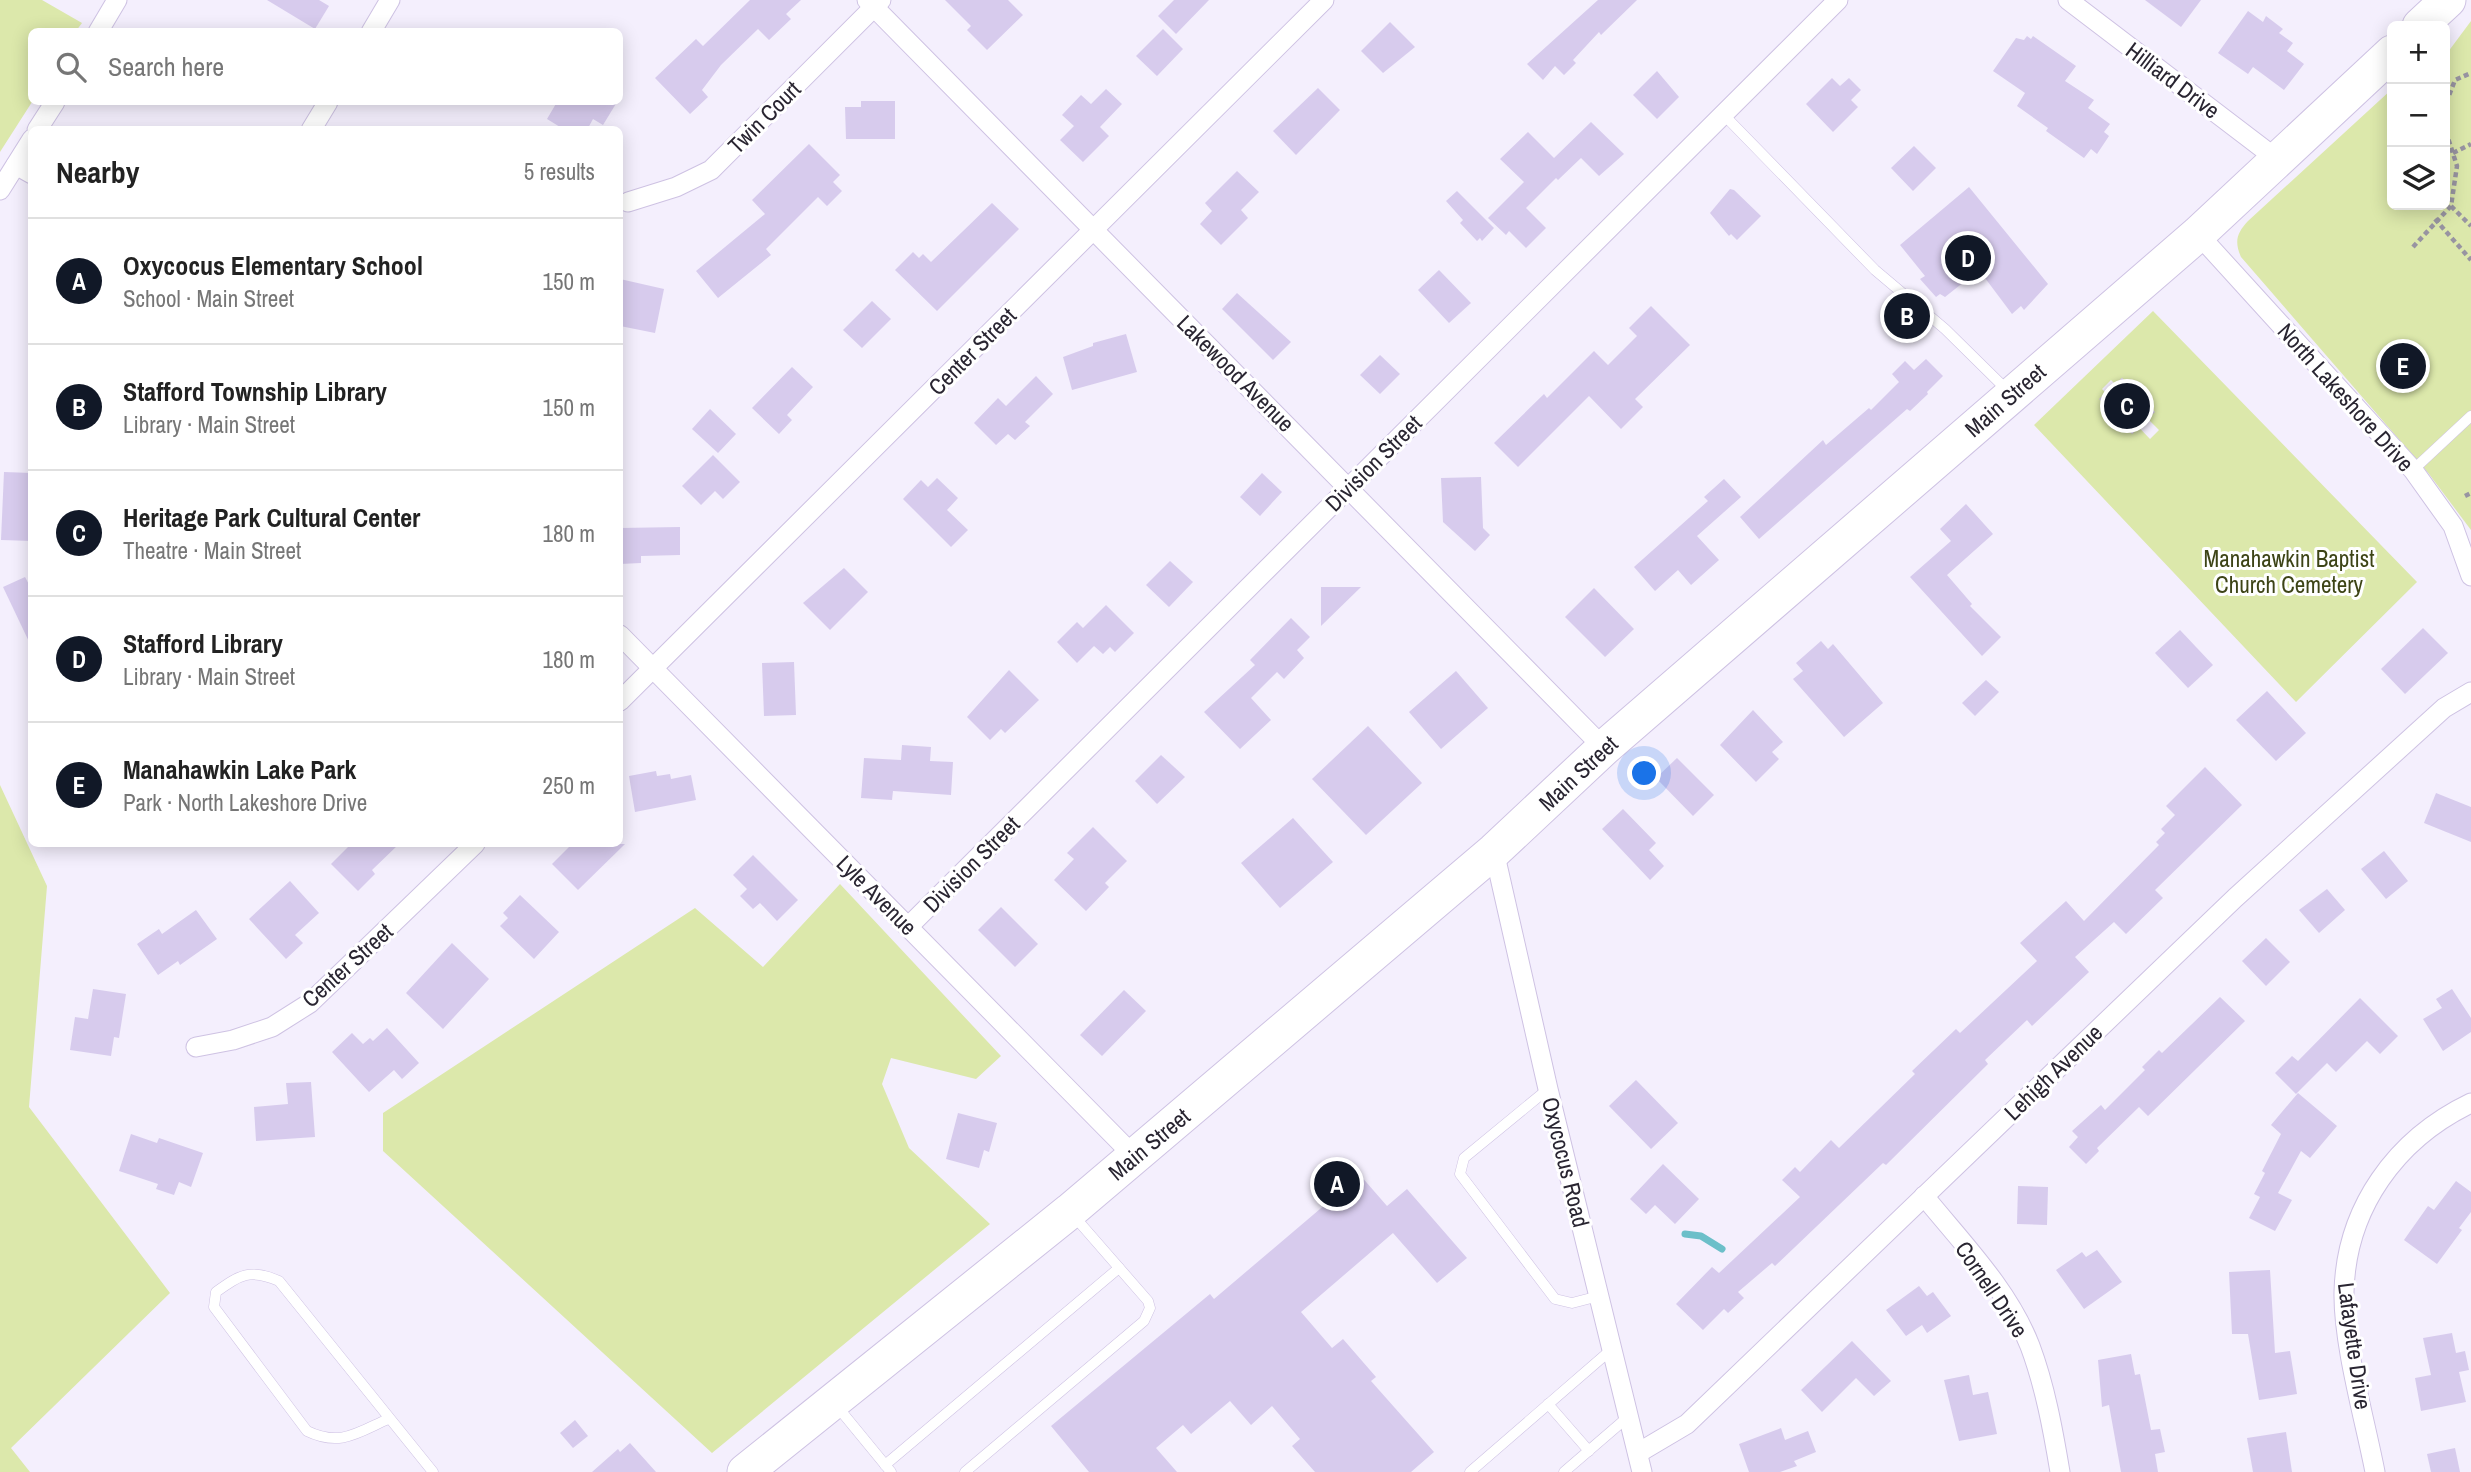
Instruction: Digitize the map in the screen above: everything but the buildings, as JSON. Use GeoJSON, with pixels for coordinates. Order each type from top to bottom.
{"type":"FeatureCollection","features":[{"type":"Feature","properties":{"kind":"highway"},"geometry":{"type":"LineString","coordinates":[[2425,21],[2448,0]]}},
{"type":"Feature","properties":{"kind":"highway","name":"Main Street"},"geometry":{"type":"LineString","coordinates":[[745,1472],[1070,1211],[1494,850],[1604,748],[2198,234],[2387,58]]}},
{"type":"Feature","properties":{"kind":"street"},"geometry":{"type":"LineString","coordinates":[[100,28],[117,0]]}},
{"type":"Feature","properties":{"kind":"street"},"geometry":{"type":"LineString","coordinates":[[372,28],[390,0]]}},
{"type":"Feature","properties":{"kind":"street","name":"Center Street"},"geometry":{"type":"LineString","coordinates":[[623,698],[1324,0]]}},
{"type":"Feature","properties":{"kind":"street","name":"Division Street"},"geometry":{"type":"LineString","coordinates":[[908,927],[1838,0]]}},
{"type":"Feature","properties":{"kind":"street","name":"Hilliard Drive"},"geometry":{"type":"LineString","coordinates":[[2068,0],[2278,160]]}},
{"type":"Feature","properties":{"kind":"street","name":"Lakewood Avenue"},"geometry":{"type":"LineString","coordinates":[[874,2],[1604,748]]}},
{"type":"Feature","properties":{"kind":"street","name":"Twin Court"},"geometry":{"type":"LineString","coordinates":[[628,202],[676,187],[711,170],[874,2]]}},
{"type":"Feature","properties":{"kind":"street"},"geometry":{"type":"LineString","coordinates":[[40,126],[53,105]]}},
{"type":"Feature","properties":{"kind":"street"},"geometry":{"type":"LineString","coordinates":[[313,126],[326,105]]}},
{"type":"Feature","properties":{"kind":"street"},"geometry":{"type":"LineString","coordinates":[[0,190],[24,170]]}},
{"type":"Feature","properties":{"kind":"street","name":"North Lakeshore Drive"},"geometry":{"type":"LineString","coordinates":[[2198,234],[2413,470],[2453,526],[2471,576]]}},
{"type":"Feature","properties":{"kind":"street","name":"Lyle Avenue"},"geometry":{"type":"LineString","coordinates":[[623,638],[1134,1156]]}},
{"type":"Feature","properties":{"kind":"street","name":"Lehigh Avenue"},"geometry":{"type":"LineString","coordinates":[[1640,1463],[1687,1424],[2235,898],[2444,708],[2471,692]]}},
{"type":"Feature","properties":{"kind":"street","name":"Center Street"},"geometry":{"type":"LineString","coordinates":[[196,1047],[233,1040],[272,1027],[310,1003],[472,847]]}},
{"type":"Feature","properties":{"kind":"street","name":"Oxycocus Road"},"geometry":{"type":"LineString","coordinates":[[1494,850],[1548,1089],[1640,1463]]}},
{"type":"Feature","properties":{"kind":"street","name":"Lafayette Drive"},"geometry":{"type":"LineString","coordinates":[[2375,1472],[2344,1295],[2351,1238],[2375,1186],[2391,1162],[2432,1125],[2471,1103]]}},
{"type":"Feature","properties":{"kind":"street","name":"Cornell Drive"},"geometry":{"type":"LineString","coordinates":[[1924,1196],[1987,1274],[2014,1313],[2029,1346],[2042,1386],[2060,1472]]}},
{"type":"Feature","properties":{"kind":"lane"},"geometry":{"type":"LineString","coordinates":[[1724,115],[1875,270],[1945,329],[2012,395]]}},
{"type":"Feature","properties":{"kind":"lane"},"geometry":{"type":"LineString","coordinates":[[2413,470],[2471,416]]}},
{"type":"Feature","properties":{"kind":"lane"},"geometry":{"type":"LineString","coordinates":[[1548,1089],[1464,1158],[1460,1174],[1555,1299],[1572,1303],[1599,1296]]}},
{"type":"Feature","properties":{"kind":"lane"},"geometry":{"type":"LineString","coordinates":[[965,1472],[1144,1321],[1150,1308],[1148,1301],[1070,1211]]}},
{"type":"Feature","properties":{"kind":"lane"},"geometry":{"type":"LineString","coordinates":[[834,1402],[888,1468],[1119,1268]]}},
{"type":"Feature","properties":{"kind":"lane"},"geometry":{"type":"LineString","coordinates":[[388,1419],[347,1438],[324,1439],[307,1431],[214,1307],[215,1293],[239,1276],[261,1274],[279,1282],[433,1472]]}},
{"type":"Feature","properties":{"kind":"lane"},"geometry":{"type":"LineString","coordinates":[[1470,1472],[1612,1348]]}},
{"type":"Feature","properties":{"kind":"lane"},"geometry":{"type":"LineString","coordinates":[[1548,1404],[1589,1451]]}},
{"type":"Feature","properties":{"kind":"lane"},"geometry":{"type":"LineString","coordinates":[[1564,1472],[1629,1416]]}},
{"type":"Feature","properties":{"kind":"path"},"geometry":{"type":"LineString","coordinates":[[2413,247],[2435,219],[2451,205],[2457,166],[2446,135],[2445,106],[2455,80],[2471,73]]}},
{"type":"Feature","properties":{"kind":"path"},"geometry":{"type":"LineString","coordinates":[[2452,153],[2471,144]]}},
{"type":"Feature","properties":{"kind":"path"},"geometry":{"type":"LineString","coordinates":[[2451,205],[2471,226]]}},
{"type":"Feature","properties":{"kind":"path"},"geometry":{"type":"LineString","coordinates":[[2435,219],[2471,260]]}},
{"type":"Feature","properties":{"kind":"path"},"geometry":{"type":"LineString","coordinates":[[2465,496],[2471,493]]}},
{"type":"Feature","properties":{"kind":"green space"},"geometry":{"type":"Polygon","coordinates":[[[0,0],[42,0],[82,23],[78,28],[28,28],[30,105],[0,152],[0,0]]]}},
{"type":"Feature","properties":{"kind":"green space"},"geometry":{"type":"Polygon","coordinates":[[[2471,21],[2471,530],[2429,474],[2241,257],[2237,242],[2241,229],[2248,221],[2387,94],[2387,210],[2450,210],[2450,49],[2471,21]]]}},
{"type":"Feature","properties":{"kind":"green space","name":"Manahawkin Baptist Church Cemetery"},"geometry":{"type":"Polygon","coordinates":[[[2153,311],[2417,582],[2296,702],[2034,425],[2153,311]],[[2122,378],[2115,384],[2111,380],[2102,389],[2150,439],[2159,430],[2148,419],[2154,412],[2122,378]]]}},
{"type":"Feature","properties":{"kind":"green space"},"geometry":{"type":"Polygon","coordinates":[[[0,785],[47,886],[29,1107],[170,1293],[11,1448],[30,1472],[0,1472],[0,785]]]}},
{"type":"Feature","properties":{"kind":"green space"},"geometry":{"type":"Polygon","coordinates":[[[840,884],[1001,1056],[976,1079],[891,1058],[882,1084],[909,1148],[990,1224],[712,1453],[383,1151],[383,1113],[695,908],[763,967],[840,884]]]}},
{"type":"Feature","properties":{"kind":"waterway"},"geometry":{"type":"LineString","coordinates":[[1685,1234],[1701,1236],[1722,1249]]}},
{"type":"Feature","properties":{"kind":"place","name":"Stafford Library"},"geometry":{"type":"Point","coordinates":[1968,258]}},
{"type":"Feature","properties":{"kind":"place","name":"Stafford Township Library"},"geometry":{"type":"Point","coordinates":[1907,316]}},
{"type":"Feature","properties":{"kind":"place","name":"Manahawkin Lake Park"},"geometry":{"type":"Point","coordinates":[2403,366]}},
{"type":"Feature","properties":{"kind":"place","name":"Heritage Park Cultural Center"},"geometry":{"type":"Point","coordinates":[2127,406]}},
{"type":"Feature","properties":{"kind":"place","name":"Oxycocus Elementary School"},"geometry":{"type":"Point","coordinates":[1337,1184]}}]}
